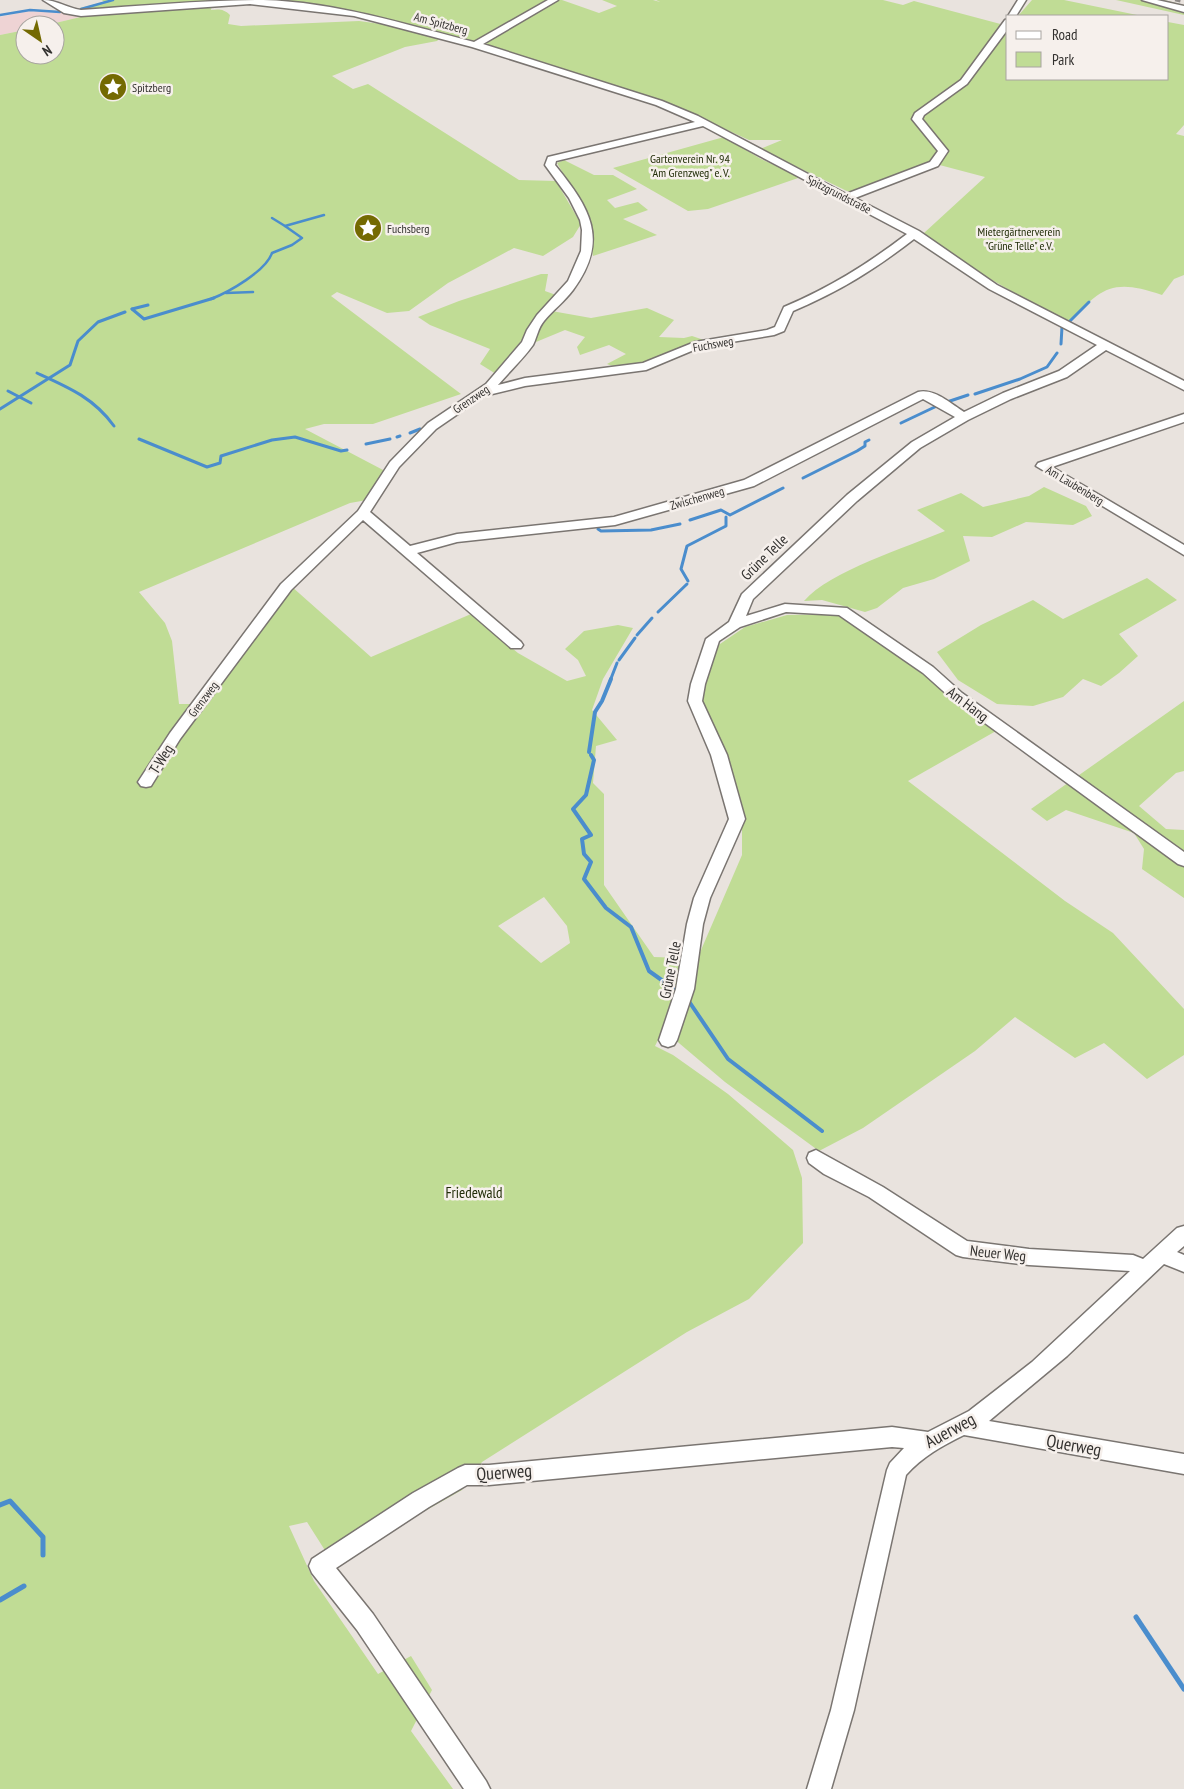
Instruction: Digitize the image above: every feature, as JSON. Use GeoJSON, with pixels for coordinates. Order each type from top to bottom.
{"type":"FeatureCollection","features":[{"type":"Feature","properties":{"kind":"street","name":"Am Spitzberg"},"geometry":{"type":"LineString","coordinates":[[48,0],[67,11],[89,13],[218,3],[265,2],[354,13],[475,45]]}},
{"type":"Feature","properties":{"kind":"street"},"geometry":{"type":"LineString","coordinates":[[475,45],[554,0]]}},
{"type":"Feature","properties":{"kind":"street"},"geometry":{"type":"LineString","coordinates":[[1013,15],[1022,0]]}},
{"type":"Feature","properties":{"kind":"street"},"geometry":{"type":"LineString","coordinates":[[1146,0],[1184,9]]}},
{"type":"Feature","properties":{"kind":"street"},"geometry":{"type":"LineString","coordinates":[[846,198],[934,164],[943,151],[917,119],[920,113],[964,82],[977,61],[1006,25]]}},
{"type":"Feature","properties":{"kind":"street","name":"Spitzgrundstraße"},"geometry":{"type":"LineString","coordinates":[[475,45],[658,103],[704,123],[915,233],[986,283],[1184,386]]}},
{"type":"Feature","properties":{"kind":"street","name":"Grenzweg"},"geometry":{"type":"LineString","coordinates":[[175,736],[286,587],[362,513],[394,465],[432,426],[490,387],[528,343],[529,335],[546,310],[562,296],[575,280],[587,249],[586,222],[561,179],[550,165],[552,159],[704,123]]}},
{"type":"Feature","properties":{"kind":"street","name":"Fuchsweg"},"geometry":{"type":"LineString","coordinates":[[482,393],[525,382],[646,366],[699,344],[770,334],[780,329],[788,309],[826,293],[872,266],[915,233]]}},
{"type":"Feature","properties":{"kind":"street","name":"Grüne Telle"},"geometry":{"type":"LineString","coordinates":[[668,1040],[685,989],[695,924],[702,898],[737,819],[719,755],[695,702],[698,684],[712,639],[735,624],[747,596],[852,498],[916,445],[964,417],[1007,396],[1063,374],[1104,346]]}},
{"type":"Feature","properties":{"kind":"street","name":"Zwischenweg"},"geometry":{"type":"LineString","coordinates":[[407,551],[457,538],[615,521],[749,483],[806,456],[903,402],[922,395],[930,397],[964,417]]}},
{"type":"Feature","properties":{"kind":"street","name":"Am Laubenberg"},"geometry":{"type":"LineString","coordinates":[[1184,418],[1042,466],[1184,551]]}},
{"type":"Feature","properties":{"kind":"street"},"geometry":{"type":"LineString","coordinates":[[362,513],[516,645]]}},
{"type":"Feature","properties":{"kind":"street","name":"Am Hang"},"geometry":{"type":"LineString","coordinates":[[735,624],[785,608],[842,611],[928,670],[957,696],[1184,860]]}},
{"type":"Feature","properties":{"kind":"street","name":"T-Weg"},"geometry":{"type":"LineString","coordinates":[[146,782],[175,736]]}},
{"type":"Feature","properties":{"kind":"street","name":"Neuer Weg"},"geometry":{"type":"LineString","coordinates":[[816,1158],[831,1169],[876,1192],[963,1250],[1029,1257],[1133,1263],[1145,1269]]}},
{"type":"Feature","properties":{"kind":"street","name":"Auerweg"},"geometry":{"type":"LineString","coordinates":[[819,1789],[845,1695],[897,1470],[911,1453],[927,1441],[964,1426],[1017,1387],[1061,1349],[1184,1234]]}},
{"type":"Feature","properties":{"kind":"street"},"geometry":{"type":"LineString","coordinates":[[1162,1254],[1184,1264]]}},
{"type":"Feature","properties":{"kind":"street","name":"Querweg"},"geometry":{"type":"LineString","coordinates":[[964,1426],[1184,1464]]}},
{"type":"Feature","properties":{"kind":"street","name":"Querweg"},"geometry":{"type":"LineString","coordinates":[[478,1789],[366,1622],[320,1566],[422,1500],[465,1475],[489,1475],[892,1437],[927,1441]]}},
{"type":"Feature","properties":{"kind":"shaded area"},"geometry":{"type":"Polygon","coordinates":[[[29,11],[89,15],[65,21],[65,15],[15,15],[15,32],[0,35],[0,17],[29,11]]]}},
{"type":"Feature","properties":{"kind":"green space","name":"Friedewald"},"geometry":{"type":"Polygon","coordinates":[[[102,0],[213,0],[211,10],[221,10],[228,13],[230,15],[228,24],[241,26],[359,21],[388,25],[439,39],[405,47],[332,76],[353,89],[368,84],[519,180],[556,181],[581,224],[573,237],[543,256],[514,248],[448,283],[409,311],[387,313],[337,292],[331,296],[461,394],[373,424],[324,424],[305,429],[385,471],[367,500],[350,503],[139,592],[165,623],[172,641],[179,704],[202,704],[291,586],[371,657],[471,614],[518,653],[567,681],[586,676],[578,660],[565,649],[584,631],[618,625],[633,628],[603,679],[592,710],[617,740],[596,746],[593,783],[604,794],[604,885],[654,957],[684,958],[667,1022],[655,1046],[673,1055],[728,1094],[793,1150],[802,1178],[803,1243],[749,1299],[687,1332],[482,1462],[462,1490],[333,1563],[307,1522],[289,1526],[314,1581],[378,1674],[411,1656],[432,1690],[411,1731],[453,1789],[0,1789],[0,35],[15,32],[15,65],[65,65],[65,21],[89,15],[91,10],[80,8],[104,2],[102,0]],[[544,897],[498,926],[541,963],[570,943],[567,926],[544,897]]]}},
{"type":"Feature","properties":{"kind":"green space","name":"Mietergärtnerverein \"Grüne Telle\" e.V."},"geometry":{"type":"Polygon","coordinates":[[[216,0],[562,0],[599,13],[617,6],[602,0],[653,0],[660,2],[656,0],[883,0],[903,5],[914,1],[1006,25],[1006,80],[1169,80],[1169,22],[1184,25],[1184,125],[1176,134],[1184,136],[1184,275],[1174,279],[1162,295],[1131,287],[1109,289],[1090,301],[1068,324],[968,266],[924,233],[985,177],[932,163],[851,193],[760,149],[782,140],[749,140],[681,109],[500,51],[484,42],[468,41],[347,10],[261,1],[217,2],[216,0]]]}},
{"type":"Feature","properties":{"kind":"green space"},"geometry":{"type":"Polygon","coordinates":[[[1032,0],[1064,0],[1137,15],[1019,15],[1032,0]]]}},
{"type":"Feature","properties":{"kind":"green space"},"geometry":{"type":"Polygon","coordinates":[[[1116,0],[1164,0],[1184,5],[1184,15],[1116,0]]]}},
{"type":"Feature","properties":{"kind":"green space","name":"Gartenverein Nr. 94 \"Am Grenzweg\" e. V."},"geometry":{"type":"Polygon","coordinates":[[[724,137],[761,159],[801,177],[708,209],[688,211],[613,168],[724,137]]]}},
{"type":"Feature","properties":{"kind":"green space"},"geometry":{"type":"Polygon","coordinates":[[[564,160],[594,175],[613,175],[637,189],[607,200],[615,208],[638,202],[648,210],[623,219],[657,235],[593,256],[585,211],[557,163],[564,160]]]}},
{"type":"Feature","properties":{"kind":"green space"},"geometry":{"type":"Polygon","coordinates":[[[541,274],[548,274],[545,291],[556,295],[496,374],[480,364],[490,349],[430,325],[418,317],[459,301],[541,274]]]}},
{"type":"Feature","properties":{"kind":"green space"},"geometry":{"type":"Polygon","coordinates":[[[647,308],[674,320],[659,337],[684,338],[692,336],[704,340],[656,360],[617,367],[607,364],[626,354],[609,345],[580,355],[577,347],[585,337],[565,330],[536,342],[528,343],[546,310],[591,318],[647,308]]]}},
{"type":"Feature","properties":{"kind":"green space"},"geometry":{"type":"Polygon","coordinates":[[[1044,487],[1086,506],[1092,516],[1073,525],[1026,522],[992,537],[963,536],[970,561],[934,579],[903,588],[877,608],[865,612],[822,600],[804,601],[816,590],[850,570],[945,531],[917,510],[961,493],[983,507],[1029,496],[1044,487]]]}},
{"type":"Feature","properties":{"kind":"green space"},"geometry":{"type":"Polygon","coordinates":[[[1147,578],[1177,600],[1119,634],[1138,656],[1101,686],[1083,679],[1063,697],[1033,706],[997,704],[958,680],[937,652],[981,625],[1033,600],[1063,619],[1147,578]]]}},
{"type":"Feature","properties":{"kind":"green space"},"geometry":{"type":"Polygon","coordinates":[[[840,614],[915,667],[996,731],[908,781],[1065,901],[1113,933],[1184,1009],[1184,1055],[1147,1079],[1104,1043],[1075,1058],[1015,1017],[975,1051],[863,1128],[819,1151],[725,1082],[673,1038],[695,964],[742,855],[742,807],[701,702],[702,684],[717,646],[745,627],[787,615],[840,614]]]}},
{"type":"Feature","properties":{"kind":"green space"},"geometry":{"type":"Polygon","coordinates":[[[1184,701],[1184,771],[1176,773],[1139,806],[1166,829],[1184,830],[1184,898],[1142,869],[1144,849],[1134,833],[1066,810],[1047,821],[1031,809],[1184,701]]]}},
{"type":"Feature","properties":{"kind":"waterway"},"geometry":{"type":"LineString","coordinates":[[81,9],[113,0]]}},
{"type":"Feature","properties":{"kind":"waterway"},"geometry":{"type":"LineString","coordinates":[[0,15],[30,10],[60,12]]}},
{"type":"Feature","properties":{"kind":"waterway"},"geometry":{"type":"LineString","coordinates":[[285,226],[324,215]]}},
{"type":"Feature","properties":{"kind":"waterway"},"geometry":{"type":"LineString","coordinates":[[272,218],[285,226]]}},
{"type":"Feature","properties":{"kind":"waterway"},"geometry":{"type":"LineString","coordinates":[[212,299],[237,286],[255,274],[272,253],[292,245],[302,238],[285,226]]}},
{"type":"Feature","properties":{"kind":"waterway"},"geometry":{"type":"LineString","coordinates":[[226,293],[253,292]]}},
{"type":"Feature","properties":{"kind":"waterway"},"geometry":{"type":"LineString","coordinates":[[148,305],[132,309],[144,319],[212,299]]}},
{"type":"Feature","properties":{"kind":"waterway"},"geometry":{"type":"LineString","coordinates":[[1069,322],[1089,302]]}},
{"type":"Feature","properties":{"kind":"waterway"},"geometry":{"type":"LineString","coordinates":[[48,379],[70,365],[78,341],[98,322],[125,312]]}},
{"type":"Feature","properties":{"kind":"waterway"},"geometry":{"type":"LineString","coordinates":[[1061,344],[1062,327]]}},
{"type":"Feature","properties":{"kind":"waterway"},"geometry":{"type":"LineString","coordinates":[[975,394],[1020,379],[1047,367],[1057,353]]}},
{"type":"Feature","properties":{"kind":"waterway"},"geometry":{"type":"LineString","coordinates":[[37,373],[48,379]]}},
{"type":"Feature","properties":{"kind":"waterway"},"geometry":{"type":"LineString","coordinates":[[19,397],[48,379]]}},
{"type":"Feature","properties":{"kind":"waterway"},"geometry":{"type":"LineString","coordinates":[[48,379],[80,394],[98,408],[114,426]]}},
{"type":"Feature","properties":{"kind":"waterway"},"geometry":{"type":"LineString","coordinates":[[8,391],[19,397]]}},
{"type":"Feature","properties":{"kind":"waterway"},"geometry":{"type":"LineString","coordinates":[[944,403],[968,395]]}},
{"type":"Feature","properties":{"kind":"waterway"},"geometry":{"type":"LineString","coordinates":[[0,409],[19,397]]}},
{"type":"Feature","properties":{"kind":"waterway"},"geometry":{"type":"LineString","coordinates":[[19,397],[31,403]]}},
{"type":"Feature","properties":{"kind":"waterway"},"geometry":{"type":"LineString","coordinates":[[901,423],[939,405]]}},
{"type":"Feature","properties":{"kind":"waterway"},"geometry":{"type":"LineString","coordinates":[[410,433],[420,429]]}},
{"type":"Feature","properties":{"kind":"waterway"},"geometry":{"type":"LineString","coordinates":[[139,439],[207,467],[220,463],[221,456],[272,440],[295,437],[341,451],[347,450]]}},
{"type":"Feature","properties":{"kind":"waterway"},"geometry":{"type":"LineString","coordinates":[[366,444],[390,439]]}},
{"type":"Feature","properties":{"kind":"waterway"},"geometry":{"type":"LineString","coordinates":[[803,478],[857,451],[865,446],[865,442],[869,440]]}},
{"type":"Feature","properties":{"kind":"waterway"},"geometry":{"type":"LineString","coordinates":[[690,520],[721,510],[730,515],[783,488]]}},
{"type":"Feature","properties":{"kind":"waterway"},"geometry":{"type":"LineString","coordinates":[[688,581],[681,569],[687,546],[726,526],[726,517]]}},
{"type":"Feature","properties":{"kind":"waterway"},"geometry":{"type":"LineString","coordinates":[[598,529],[601,531],[651,530],[680,524]]}},
{"type":"Feature","properties":{"kind":"waterway"},"geometry":{"type":"LineString","coordinates":[[658,612],[687,584]]}},
{"type":"Feature","properties":{"kind":"waterway"},"geometry":{"type":"LineString","coordinates":[[637,635],[652,618]]}},
{"type":"Feature","properties":{"kind":"waterway"},"geometry":{"type":"LineString","coordinates":[[619,660],[635,638]]}},
{"type":"Feature","properties":{"kind":"waterway"},"geometry":{"type":"LineString","coordinates":[[610,681],[617,663]]}},
{"type":"Feature","properties":{"kind":"waterway"},"geometry":{"type":"LineString","coordinates":[[589,752],[595,712],[611,679]]}},
{"type":"Feature","properties":{"kind":"waterway"},"geometry":{"type":"LineString","coordinates":[[591,755],[594,760],[586,795],[573,809],[591,835],[582,839],[584,854],[591,862],[584,879],[606,908],[631,927],[649,971],[677,991]]}},
{"type":"Feature","properties":{"kind":"waterway"},"geometry":{"type":"LineString","coordinates":[[688,1000],[728,1059],[822,1131]]}},
{"type":"Feature","properties":{"kind":"waterway"},"geometry":{"type":"LineString","coordinates":[[0,1505],[10,1501],[43,1537],[43,1555]]}},
{"type":"Feature","properties":{"kind":"waterway"},"geometry":{"type":"LineString","coordinates":[[0,1600],[24,1586]]}},
{"type":"Feature","properties":{"kind":"waterway"},"geometry":{"type":"LineString","coordinates":[[1136,1617],[1184,1689]]}},
{"type":"Feature","properties":{"kind":"railway"},"geometry":{"type":"LineString","coordinates":[[1175,0],[1184,2]]}},
{"type":"Feature","properties":{"kind":"place","name":"Spitzberg"},"geometry":{"type":"Point","coordinates":[113,87]}},
{"type":"Feature","properties":{"kind":"place","name":"Fuchsberg"},"geometry":{"type":"Point","coordinates":[368,228]}}]}
